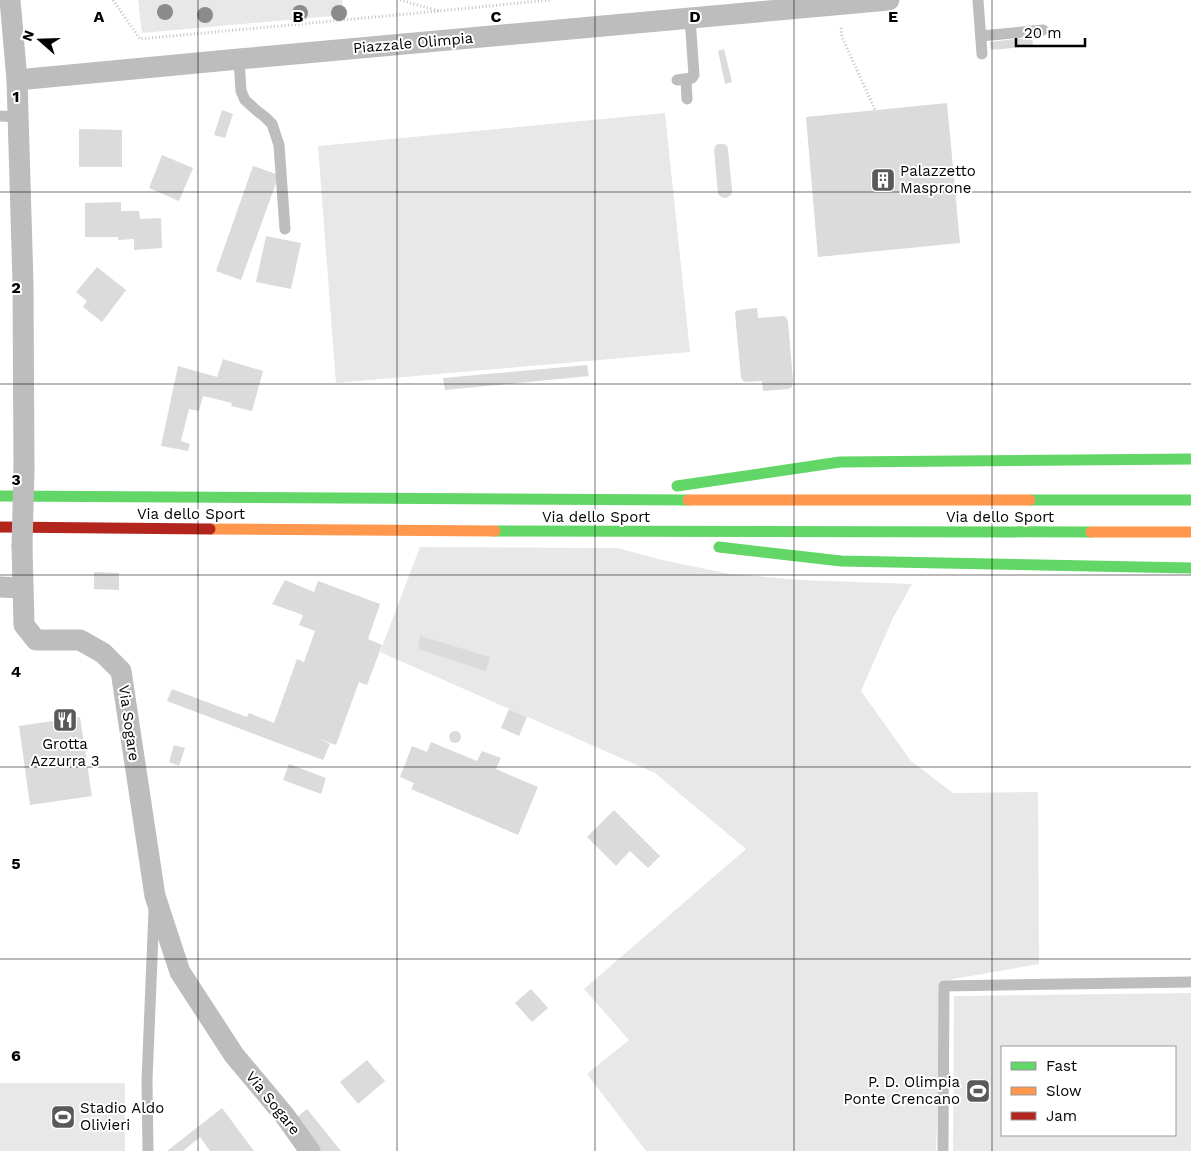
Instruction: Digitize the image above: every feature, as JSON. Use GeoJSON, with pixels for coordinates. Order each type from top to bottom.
{"type":"FeatureCollection","features":[{"type":"Feature","properties":{"kind":"street"},"geometry":{"type":"LineString","coordinates":[[0,587],[22,588],[24,470],[23,283],[9,116],[17,80],[10,0]]}},
{"type":"Feature","properties":{"kind":"street","name":"Piazzale Olimpia"},"geometry":{"type":"LineString","coordinates":[[17,80],[889,0]]}},
{"type":"Feature","properties":{"kind":"street"},"geometry":{"type":"LineString","coordinates":[[583,500],[840,462],[1191,459]]}},
{"type":"Feature","properties":{"kind":"street","name":"Via dello Sport"},"geometry":{"type":"LineString","coordinates":[[0,496],[583,500],[1191,500]]}},
{"type":"Feature","properties":{"kind":"street","name":"Via dello Sport"},"geometry":{"type":"LineString","coordinates":[[0,527],[581,532],[1191,532]]}},
{"type":"Feature","properties":{"kind":"street"},"geometry":{"type":"LineString","coordinates":[[581,532],[677,543]]}},
{"type":"Feature","properties":{"kind":"street"},"geometry":{"type":"LineString","coordinates":[[706,546],[841,560],[1191,568]]}},
{"type":"Feature","properties":{"kind":"street","name":"Via Sogare"},"geometry":{"type":"LineString","coordinates":[[22,588],[24,625],[36,640],[80,640],[103,652],[121,671],[155,896],[180,972],[234,1055],[285,1116],[310,1151]]}},
{"type":"Feature","properties":{"kind":"lane"},"geometry":{"type":"LineString","coordinates":[[978,0],[982,54]]}},
{"type":"Feature","properties":{"kind":"lane"},"geometry":{"type":"LineString","coordinates":[[687,99],[682,80],[692,78],[694,74],[690,18]]}},
{"type":"Feature","properties":{"kind":"lane"},"geometry":{"type":"LineString","coordinates":[[981,36],[1043,30]]}},
{"type":"Feature","properties":{"kind":"lane"},"geometry":{"type":"LineString","coordinates":[[239,59],[241,91],[245,100],[272,124],[279,145],[285,229]]}},
{"type":"Feature","properties":{"kind":"lane","name":"Via Sogare"},"geometry":{"type":"LineString","coordinates":[[148,1151],[147,1080],[155,896]]}},
{"type":"Feature","properties":{"kind":"lane"},"geometry":{"type":"LineString","coordinates":[[943,1151],[944,986],[1191,982]]}},
{"type":"Feature","properties":{"kind":"path"},"geometry":{"type":"LineString","coordinates":[[113,0],[140,39],[550,0]]}},
{"type":"Feature","properties":{"kind":"path"},"geometry":{"type":"LineString","coordinates":[[400,0],[439,11]]}},
{"type":"Feature","properties":{"kind":"path"},"geometry":{"type":"LineString","coordinates":[[842,28],[842,37],[875,110]]}},
{"type":"Feature","properties":{"kind":"shaded area"},"geometry":{"type":"Polygon","coordinates":[[[138,0],[342,0],[344,15],[142,33],[138,0]]]}},
{"type":"Feature","properties":{"kind":"shaded area"},"geometry":{"type":"Polygon","coordinates":[[[665,113],[690,352],[336,383],[318,146],[665,113]]]}},
{"type":"Feature","properties":{"kind":"shaded area"},"geometry":{"type":"Polygon","coordinates":[[[420,547],[618,548],[662,560],[730,574],[801,580],[912,584],[893,618],[861,691],[911,761],[953,793],[1038,792],[1039,964],[942,981],[936,1151],[646,1151],[587,1074],[629,1040],[584,989],[746,849],[655,773],[380,652],[420,547]]]}},
{"type":"Feature","properties":{"kind":"shaded area","name":"P. D. Olimpia Ponte Crencano"},"geometry":{"type":"Polygon","coordinates":[[[1191,993],[1191,1151],[953,1151],[954,996],[1191,993]]]}},
{"type":"Feature","properties":{"kind":"shaded area","name":"Stadio Aldo Olivieri"},"geometry":{"type":"Polygon","coordinates":[[[0,1083],[125,1083],[125,1151],[0,1151],[0,1083]]]}},
{"type":"Feature","properties":{"kind":"building"},"geometry":{"type":"Polygon","coordinates":[[[1032,37],[1033,46],[991,50],[990,42],[1032,37]]]}},
{"type":"Feature","properties":{"kind":"building"},"geometry":{"type":"Polygon","coordinates":[[[724,49],[732,82],[725,84],[718,51],[724,49]]]}},
{"type":"Feature","properties":{"kind":"building","name":"Palazzetto Masprone"},"geometry":{"type":"Polygon","coordinates":[[[947,103],[960,243],[818,257],[806,117],[947,103]]]}},
{"type":"Feature","properties":{"kind":"building"},"geometry":{"type":"Polygon","coordinates":[[[222,110],[233,114],[225,138],[214,135],[222,110]]]}},
{"type":"Feature","properties":{"kind":"building"},"geometry":{"type":"Polygon","coordinates":[[[79,129],[122,130],[122,167],[79,167],[79,129]]]}},
{"type":"Feature","properties":{"kind":"building"},"geometry":{"type":"Polygon","coordinates":[[[724,144],[728,149],[732,190],[731,195],[726,198],[718,194],[714,150],[716,145],[724,144]]]}},
{"type":"Feature","properties":{"kind":"building"},"geometry":{"type":"Polygon","coordinates":[[[162,155],[193,168],[179,201],[149,188],[162,155]]]}},
{"type":"Feature","properties":{"kind":"building"},"geometry":{"type":"Polygon","coordinates":[[[253,166],[279,175],[241,280],[216,271],[253,166]]]}},
{"type":"Feature","properties":{"kind":"building"},"geometry":{"type":"Polygon","coordinates":[[[121,202],[121,211],[139,211],[140,219],[161,218],[162,248],[134,250],[134,239],[118,240],[118,237],[85,237],[85,203],[121,202]]]}},
{"type":"Feature","properties":{"kind":"building"},"geometry":{"type":"Polygon","coordinates":[[[266,236],[301,243],[291,289],[256,282],[266,236]]]}},
{"type":"Feature","properties":{"kind":"building"},"geometry":{"type":"Polygon","coordinates":[[[97,267],[126,290],[102,322],[83,307],[87,301],[76,292],[97,267]]]}},
{"type":"Feature","properties":{"kind":"building"},"geometry":{"type":"Polygon","coordinates":[[[757,308],[758,318],[783,316],[788,321],[793,381],[792,387],[789,389],[763,391],[762,381],[746,382],[741,378],[735,313],[739,310],[757,308]]]}},
{"type":"Feature","properties":{"kind":"building"},"geometry":{"type":"Polygon","coordinates":[[[223,359],[263,371],[252,411],[231,406],[232,403],[203,396],[199,411],[189,409],[181,441],[190,444],[188,451],[161,446],[178,366],[217,377],[223,359]]]}},
{"type":"Feature","properties":{"kind":"building"},"geometry":{"type":"Polygon","coordinates":[[[587,365],[589,376],[445,390],[443,378],[587,365]]]}},
{"type":"Feature","properties":{"kind":"building"},"geometry":{"type":"Polygon","coordinates":[[[94,572],[119,573],[119,590],[94,589],[94,572]]]}},
{"type":"Feature","properties":{"kind":"building"},"geometry":{"type":"Polygon","coordinates":[[[285,580],[314,592],[318,581],[380,604],[368,639],[382,645],[367,685],[359,682],[336,745],[319,739],[330,744],[323,760],[167,701],[172,689],[247,717],[249,713],[274,723],[297,659],[304,662],[315,631],[299,625],[303,615],[272,604],[285,580]]]}},
{"type":"Feature","properties":{"kind":"building"},"geometry":{"type":"Polygon","coordinates":[[[420,636],[490,657],[486,671],[418,649],[420,636]]]}},
{"type":"Feature","properties":{"kind":"building"},"geometry":{"type":"Polygon","coordinates":[[[509,709],[527,717],[519,736],[501,728],[509,709]]]}},
{"type":"Feature","properties":{"kind":"building"},"geometry":{"type":"Polygon","coordinates":[[[80,717],[92,796],[30,805],[19,726],[80,717]]]}},
{"type":"Feature","properties":{"kind":"building"},"geometry":{"type":"Polygon","coordinates":[[[453,731],[457,731],[461,737],[457,743],[453,743],[449,739],[449,735],[453,731]]]}},
{"type":"Feature","properties":{"kind":"building"},"geometry":{"type":"Polygon","coordinates":[[[431,742],[477,761],[482,751],[501,758],[496,769],[538,787],[518,835],[411,789],[414,783],[400,777],[412,746],[427,752],[431,742]]]}},
{"type":"Feature","properties":{"kind":"building"},"geometry":{"type":"Polygon","coordinates":[[[174,745],[185,748],[179,766],[169,762],[174,745]]]}},
{"type":"Feature","properties":{"kind":"building"},"geometry":{"type":"Polygon","coordinates":[[[289,764],[326,778],[321,794],[283,780],[289,764]]]}},
{"type":"Feature","properties":{"kind":"building"},"geometry":{"type":"Polygon","coordinates":[[[614,810],[660,856],[648,868],[630,851],[616,866],[587,837],[614,810]]]}},
{"type":"Feature","properties":{"kind":"building"},"geometry":{"type":"Polygon","coordinates":[[[531,989],[548,1008],[532,1022],[515,1003],[531,989]]]}},
{"type":"Feature","properties":{"kind":"building"},"geometry":{"type":"Polygon","coordinates":[[[367,1060],[385,1081],[358,1104],[340,1082],[367,1060]]]}},
{"type":"Feature","properties":{"kind":"building"},"geometry":{"type":"Polygon","coordinates":[[[222,1108],[254,1151],[210,1151],[200,1137],[183,1151],[167,1151],[222,1108]]]}},
{"type":"Feature","properties":{"kind":"building"},"geometry":{"type":"Polygon","coordinates":[[[307,1109],[341,1151],[318,1151],[292,1121],[307,1109]]]}},
{"type":"Feature","properties":{"kind":"traffic: fast"},"geometry":{"type":"LineString","coordinates":[[677,486],[840,462],[1191,459]]}},
{"type":"Feature","properties":{"kind":"traffic: fast"},"geometry":{"type":"LineString","coordinates":[[0,496],[688,500]]}},
{"type":"Feature","properties":{"kind":"traffic: fast"},"geometry":{"type":"LineString","coordinates":[[1030,500],[1191,500]]}},
{"type":"Feature","properties":{"kind":"traffic: fast"},"geometry":{"type":"LineString","coordinates":[[495,531],[1091,532]]}},
{"type":"Feature","properties":{"kind":"traffic: fast"},"geometry":{"type":"LineString","coordinates":[[719,547],[841,561],[1191,568]]}},
{"type":"Feature","properties":{"kind":"traffic: slow"},"geometry":{"type":"LineString","coordinates":[[688,500],[1030,500]]}},
{"type":"Feature","properties":{"kind":"traffic: slow"},"geometry":{"type":"LineString","coordinates":[[210,529],[495,531]]}},
{"type":"Feature","properties":{"kind":"traffic: slow"},"geometry":{"type":"LineString","coordinates":[[1091,532],[1191,532]]}},
{"type":"Feature","properties":{"kind":"traffic: jam"},"geometry":{"type":"LineString","coordinates":[[0,527],[210,529]]}},
{"type":"Feature","properties":{"kind":"place","name":"Palazzetto Masprone"},"geometry":{"type":"Point","coordinates":[883,180]}},
{"type":"Feature","properties":{"kind":"place","name":"Grotta Azzurra 3"},"geometry":{"type":"Point","coordinates":[65,720]}},
{"type":"Feature","properties":{"kind":"place","name":"P. D. Olimpia Ponte Crencano"},"geometry":{"type":"Point","coordinates":[978,1091]}},
{"type":"Feature","properties":{"kind":"place","name":"Stadio Aldo Olivieri"},"geometry":{"type":"Point","coordinates":[63,1117]}}]}
